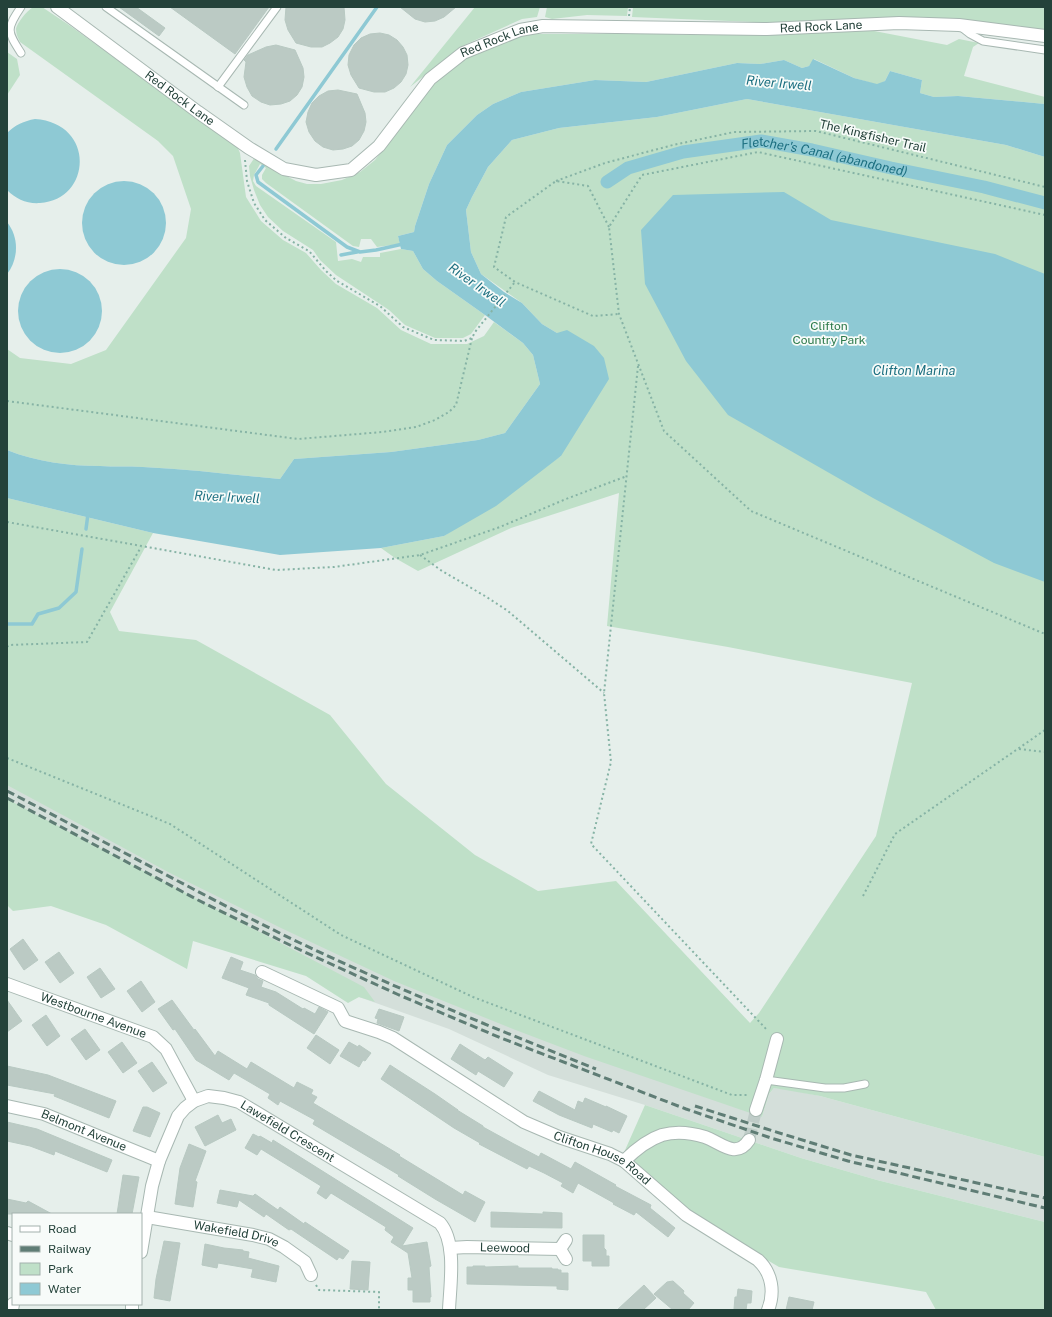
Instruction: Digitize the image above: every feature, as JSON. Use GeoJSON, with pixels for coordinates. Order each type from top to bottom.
{"type":"FeatureCollection","features":[{"type":"Feature","properties":{"kind":"street","name":"Red Rock Lane"},"geometry":{"type":"LineString","coordinates":[[57,7],[249,148],[284,169],[316,175],[351,170],[379,146],[430,79],[463,53],[520,30],[543,26],[767,29],[899,23],[959,25],[1045,36]]}},
{"type":"Feature","properties":{"kind":"street","name":"Clifton House Road"},"geometry":{"type":"LineString","coordinates":[[262,972],[338,1008],[343,1025],[379,1032],[393,1038],[524,1122],[559,1137],[610,1154],[624,1161],[686,1215],[762,1264],[768,1273],[772,1285],[772,1296],[768,1310]]}},
{"type":"Feature","properties":{"kind":"street","name":"Westbourne Avenue"},"geometry":{"type":"LineString","coordinates":[[7,984],[153,1037],[166,1049],[194,1101]]}},
{"type":"Feature","properties":{"kind":"street"},"geometry":{"type":"LineString","coordinates":[[756,1110],[777,1039]]}},
{"type":"Feature","properties":{"kind":"street","name":"Lawefield Crescent"},"geometry":{"type":"LineString","coordinates":[[142,1246],[152,1186],[159,1161],[178,1116],[194,1101],[208,1096],[224,1098],[239,1102],[440,1223],[444,1228],[450,1248],[449,1310]]}},
{"type":"Feature","properties":{"kind":"street","name":"Belmont Avenue"},"geometry":{"type":"LineString","coordinates":[[7,1106],[44,1114],[159,1161]]}},
{"type":"Feature","properties":{"kind":"street"},"geometry":{"type":"LineString","coordinates":[[624,1161],[648,1141],[663,1135],[681,1133],[696,1134],[723,1147],[732,1149],[746,1145],[749,1140]]}},
{"type":"Feature","properties":{"kind":"street","name":"Wakefield Drive"},"geometry":{"type":"LineString","coordinates":[[147,1217],[270,1239],[305,1262],[311,1275]]}},
{"type":"Feature","properties":{"kind":"street","name":"Leewood"},"geometry":{"type":"LineString","coordinates":[[450,1248],[564,1249]]}},
{"type":"Feature","properties":{"kind":"lane"},"geometry":{"type":"LineString","coordinates":[[21,7],[11,22],[10,35],[21,53]]}},
{"type":"Feature","properties":{"kind":"lane"},"geometry":{"type":"LineString","coordinates":[[106,7],[244,105]]}},
{"type":"Feature","properties":{"kind":"lane"},"geometry":{"type":"LineString","coordinates":[[218,87],[277,7]]}},
{"type":"Feature","properties":{"kind":"lane"},"geometry":{"type":"LineString","coordinates":[[959,25],[970,34],[983,41],[1045,50]]}},
{"type":"Feature","properties":{"kind":"lane"},"geometry":{"type":"LineString","coordinates":[[766,1080],[826,1088],[844,1088],[865,1084]]}},
{"type":"Feature","properties":{"kind":"path","name":"The Kingfisher Trail"},"geometry":{"type":"LineString","coordinates":[[514,283],[494,267],[506,218],[556,181],[605,163],[673,145],[734,132],[816,131],[1045,187]]}},
{"type":"Feature","properties":{"kind":"path"},"geometry":{"type":"LineString","coordinates":[[249,148],[245,158],[247,181],[254,203],[265,220],[286,238],[309,251],[326,271],[337,281],[380,306],[403,327],[434,340],[464,341],[472,338]]}},
{"type":"Feature","properties":{"kind":"path"},"geometry":{"type":"LineString","coordinates":[[609,228],[642,175],[758,152],[1045,216]]}},
{"type":"Feature","properties":{"kind":"path"},"geometry":{"type":"LineString","coordinates":[[556,181],[588,186],[609,228],[619,314],[664,430],[751,511],[1045,634]]}},
{"type":"Feature","properties":{"kind":"path"},"geometry":{"type":"LineString","coordinates":[[7,402],[298,439],[382,432],[416,427],[435,420],[449,412],[456,405],[472,338],[475,332],[514,283],[593,316],[619,314]]}},
{"type":"Feature","properties":{"kind":"path"},"geometry":{"type":"LineString","coordinates":[[638,365],[604,693],[611,762],[592,844],[777,1039]]}},
{"type":"Feature","properties":{"kind":"path"},"geometry":{"type":"LineString","coordinates":[[7,522],[276,570],[334,567],[420,554],[500,527],[566,499],[627,476]]}},
{"type":"Feature","properties":{"kind":"path"},"geometry":{"type":"LineString","coordinates":[[7,647],[9,645],[86,642],[141,547]]}},
{"type":"Feature","properties":{"kind":"path"},"geometry":{"type":"LineString","coordinates":[[420,554],[442,571],[508,611],[604,693]]}},
{"type":"Feature","properties":{"kind":"path"},"geometry":{"type":"LineString","coordinates":[[863,896],[895,834],[1045,730]]}},
{"type":"Feature","properties":{"kind":"path"},"geometry":{"type":"LineString","coordinates":[[1018,749],[1045,752]]}},
{"type":"Feature","properties":{"kind":"path"},"geometry":{"type":"LineString","coordinates":[[7,758],[170,824],[341,935],[473,997],[732,1095],[761,1094]]}},
{"type":"Feature","properties":{"kind":"path"},"geometry":{"type":"LineString","coordinates":[[311,1275],[319,1290],[380,1292],[379,1310]]}},
{"type":"Feature","properties":{"kind":"shaded area"},"geometry":{"type":"Polygon","coordinates":[[[7,764],[762,1117],[769,1094],[774,1088],[786,1089],[820,1096],[1045,1157],[1045,1222],[877,1180],[801,1158],[645,1105],[548,1075],[449,1029],[359,997],[7,819],[7,764]]]}},
{"type":"Feature","properties":{"kind":"green space"},"geometry":{"type":"Polygon","coordinates":[[[34,7],[42,7],[69,25],[237,146],[240,153],[246,197],[261,221],[283,240],[306,253],[336,284],[377,308],[401,330],[431,344],[467,344],[484,336],[494,322],[523,343],[533,355],[540,384],[505,433],[478,440],[391,452],[294,459],[280,479],[160,468],[65,464],[30,458],[7,450],[7,349],[20,358],[71,364],[106,350],[186,238],[191,209],[173,156],[158,141],[20,42],[16,33],[17,26],[26,13],[34,7]]]}},
{"type":"Feature","properties":{"kind":"green space"},"geometry":{"type":"Polygon","coordinates":[[[475,7],[540,7],[537,17],[522,19],[460,47],[410,87],[475,7]]]}},
{"type":"Feature","properties":{"kind":"green space"},"geometry":{"type":"Polygon","coordinates":[[[547,7],[628,7],[627,16],[587,15],[552,19],[545,17],[547,7]]]}},
{"type":"Feature","properties":{"kind":"green space"},"geometry":{"type":"Polygon","coordinates":[[[633,7],[1045,7],[1045,31],[996,24],[896,18],[814,22],[754,22],[632,17],[633,7]]]}},
{"type":"Feature","properties":{"kind":"green space"},"geometry":{"type":"Polygon","coordinates":[[[869,30],[947,45],[959,39],[979,43],[973,47],[964,76],[1045,97],[1045,104],[958,96],[934,97],[920,93],[922,80],[890,71],[885,81],[878,85],[854,78],[814,59],[809,66],[802,68],[784,60],[760,64],[737,63],[646,82],[595,80],[521,92],[493,104],[477,115],[447,145],[429,184],[414,232],[398,236],[400,244],[377,247],[371,239],[361,239],[359,247],[353,246],[266,183],[262,179],[262,175],[266,168],[260,164],[254,175],[253,181],[256,186],[336,242],[338,261],[352,259],[361,262],[363,257],[380,257],[380,253],[401,249],[413,251],[423,269],[437,281],[485,315],[471,334],[463,338],[435,338],[405,325],[389,310],[336,275],[320,260],[313,250],[283,231],[268,217],[260,205],[250,176],[249,166],[255,157],[269,167],[296,181],[307,184],[321,184],[342,180],[360,172],[375,160],[431,87],[458,63],[483,49],[514,38],[533,34],[597,34],[639,32],[685,35],[790,34],[869,30]]]}},
{"type":"Feature","properties":{"kind":"green space"},"geometry":{"type":"Polygon","coordinates":[[[7,52],[17,59],[20,75],[7,95],[7,52]]]}},
{"type":"Feature","properties":{"kind":"green space","name":"Clifton Country Park"},"geometry":{"type":"Polygon","coordinates":[[[747,99],[1006,145],[1045,157],[1045,1157],[820,1096],[774,1088],[769,1094],[762,1117],[584,1056],[394,981],[281,928],[170,873],[7,785],[7,498],[153,533],[110,612],[119,631],[196,640],[330,715],[386,784],[475,855],[538,891],[616,881],[750,1023],[759,1013],[876,836],[912,683],[728,647],[607,626],[619,493],[511,528],[418,571],[381,548],[444,536],[561,456],[557,333],[542,324],[522,303],[481,274],[471,252],[466,210],[488,167],[512,140],[559,128],[657,117],[747,99]]]}},
{"type":"Feature","properties":{"kind":"green space"},"geometry":{"type":"Polygon","coordinates":[[[7,799],[364,987],[375,1002],[359,997],[348,1003],[306,976],[193,941],[187,969],[106,925],[51,906],[13,911],[7,905],[7,799]]]}},
{"type":"Feature","properties":{"kind":"green space"},"geometry":{"type":"Polygon","coordinates":[[[645,1105],[801,1158],[877,1180],[1045,1222],[1045,1310],[936,1310],[926,1292],[779,1267],[683,1210],[622,1157],[645,1105]]]}},
{"type":"Feature","properties":{"kind":"water","name":"River Irwell"},"geometry":{"type":"Polygon","coordinates":[[[813,59],[854,78],[877,84],[885,81],[890,71],[922,80],[920,93],[934,97],[958,96],[1045,104],[1045,157],[1006,145],[747,99],[657,117],[559,128],[512,140],[488,167],[466,210],[471,252],[481,274],[504,292],[522,303],[542,324],[557,333],[567,330],[594,346],[604,358],[609,379],[561,456],[496,506],[444,536],[381,548],[280,555],[153,533],[7,498],[7,450],[30,458],[65,464],[160,468],[280,479],[294,459],[391,452],[478,440],[505,433],[540,384],[533,355],[523,343],[437,281],[423,269],[413,251],[401,249],[398,236],[414,232],[429,184],[447,145],[477,115],[493,104],[521,92],[595,80],[646,82],[737,63],[760,64],[784,60],[802,68],[809,66],[813,59]]]}},
{"type":"Feature","properties":{"kind":"water"},"geometry":{"type":"Polygon","coordinates":[[[35,119],[55,124],[69,133],[77,147],[80,161],[77,176],[70,189],[57,199],[40,203],[31,203],[22,200],[7,190],[7,133],[20,124],[35,119]]]}},
{"type":"Feature","properties":{"kind":"water"},"geometry":{"type":"Polygon","coordinates":[[[124,181],[140,184],[154,193],[163,207],[166,223],[163,239],[154,253],[140,262],[124,265],[108,262],[94,253],[85,239],[82,223],[85,207],[94,193],[108,184],[124,181]]]}},
{"type":"Feature","properties":{"kind":"water","name":"Clifton Marina"},"geometry":{"type":"Polygon","coordinates":[[[784,192],[831,220],[995,254],[1045,274],[1045,582],[994,563],[873,498],[728,415],[686,361],[645,284],[641,230],[673,195],[784,192]]]}},
{"type":"Feature","properties":{"kind":"water"},"geometry":{"type":"Polygon","coordinates":[[[7,222],[14,234],[16,248],[14,262],[7,274],[7,222]]]}},
{"type":"Feature","properties":{"kind":"water"},"geometry":{"type":"Polygon","coordinates":[[[60,269],[76,272],[90,281],[99,295],[102,311],[99,327],[90,341],[76,350],[60,353],[44,350],[30,341],[21,327],[18,311],[21,295],[30,281],[44,272],[60,269]]]}},
{"type":"Feature","properties":{"kind":"building"},"geometry":{"type":"Polygon","coordinates":[[[119,7],[136,7],[165,28],[159,36],[119,7]]]}},
{"type":"Feature","properties":{"kind":"building"},"geometry":{"type":"Polygon","coordinates":[[[170,7],[269,7],[235,54],[170,7]]]}},
{"type":"Feature","properties":{"kind":"building"},"geometry":{"type":"Polygon","coordinates":[[[286,7],[344,7],[345,20],[343,29],[338,37],[322,47],[311,47],[296,43],[288,30],[285,20],[286,7]]]}},
{"type":"Feature","properties":{"kind":"building"},"geometry":{"type":"Polygon","coordinates":[[[400,7],[456,7],[444,17],[435,21],[425,22],[415,19],[400,7]]]}},
{"type":"Feature","properties":{"kind":"building"},"geometry":{"type":"Polygon","coordinates":[[[380,33],[389,35],[397,40],[407,55],[408,65],[406,74],[401,82],[394,88],[385,92],[374,92],[359,88],[351,75],[348,65],[349,55],[354,45],[361,38],[370,34],[380,33]]]}},
{"type":"Feature","properties":{"kind":"building"},"geometry":{"type":"Polygon","coordinates":[[[276,45],[295,50],[303,68],[304,77],[302,87],[297,95],[290,101],[270,105],[261,102],[252,96],[244,77],[246,62],[244,60],[248,55],[266,47],[276,45]]]}},
{"type":"Feature","properties":{"kind":"building"},"geometry":{"type":"Polygon","coordinates":[[[338,90],[357,94],[365,113],[366,122],[364,131],[359,140],[352,146],[333,150],[323,147],[315,141],[309,132],[306,122],[312,103],[319,96],[328,91],[338,90]]]}},
{"type":"Feature","properties":{"kind":"building"},"geometry":{"type":"Polygon","coordinates":[[[23,939],[38,960],[24,970],[10,949],[23,939]]]}},
{"type":"Feature","properties":{"kind":"building"},"geometry":{"type":"Polygon","coordinates":[[[59,952],[74,973],[60,983],[45,962],[59,952]]]}},
{"type":"Feature","properties":{"kind":"building"},"geometry":{"type":"Polygon","coordinates":[[[231,957],[243,962],[240,970],[255,975],[258,979],[263,981],[261,987],[276,992],[303,1009],[304,1008],[315,1014],[319,1007],[328,1012],[314,1034],[269,1005],[269,1003],[246,995],[249,988],[222,978],[231,957]]]}},
{"type":"Feature","properties":{"kind":"building"},"geometry":{"type":"Polygon","coordinates":[[[100,968],[115,989],[101,998],[87,977],[100,968]]]}},
{"type":"Feature","properties":{"kind":"building"},"geometry":{"type":"Polygon","coordinates":[[[141,981],[155,1002],[142,1012],[127,991],[141,981]]]}},
{"type":"Feature","properties":{"kind":"building"},"geometry":{"type":"Polygon","coordinates":[[[7,1000],[22,1021],[7,1032],[7,1000]]]}},
{"type":"Feature","properties":{"kind":"building"},"geometry":{"type":"Polygon","coordinates":[[[172,1000],[215,1056],[218,1051],[247,1069],[251,1062],[294,1088],[297,1082],[313,1090],[311,1094],[317,1097],[313,1103],[463,1195],[465,1191],[485,1202],[475,1222],[313,1124],[315,1120],[280,1101],[278,1105],[268,1098],[270,1094],[234,1073],[229,1080],[196,1060],[175,1029],[173,1030],[158,1009],[172,1000]]]}},
{"type":"Feature","properties":{"kind":"building"},"geometry":{"type":"Polygon","coordinates":[[[379,1009],[404,1017],[399,1031],[377,1023],[378,1019],[375,1018],[379,1009]]]}},
{"type":"Feature","properties":{"kind":"building"},"geometry":{"type":"Polygon","coordinates":[[[46,1015],[60,1036],[47,1046],[32,1025],[46,1015]]]}},
{"type":"Feature","properties":{"kind":"building"},"geometry":{"type":"Polygon","coordinates":[[[85,1029],[100,1050],[86,1060],[71,1039],[85,1029]]]}},
{"type":"Feature","properties":{"kind":"building"},"geometry":{"type":"Polygon","coordinates":[[[316,1035],[339,1050],[330,1064],[307,1048],[316,1035]]]}},
{"type":"Feature","properties":{"kind":"building"},"geometry":{"type":"Polygon","coordinates":[[[122,1042],[137,1063],[123,1073],[108,1052],[122,1042]]]}},
{"type":"Feature","properties":{"kind":"building"},"geometry":{"type":"Polygon","coordinates":[[[349,1042],[358,1047],[359,1045],[371,1053],[365,1061],[363,1060],[359,1067],[340,1056],[349,1042]]]}},
{"type":"Feature","properties":{"kind":"building"},"geometry":{"type":"Polygon","coordinates":[[[460,1044],[485,1060],[488,1057],[513,1073],[504,1087],[478,1071],[476,1075],[451,1059],[460,1044]]]}},
{"type":"Feature","properties":{"kind":"building"},"geometry":{"type":"Polygon","coordinates":[[[152,1062],[167,1083],[153,1092],[138,1071],[152,1062]]]}},
{"type":"Feature","properties":{"kind":"building"},"geometry":{"type":"Polygon","coordinates":[[[390,1065],[483,1127],[514,1144],[539,1157],[541,1153],[571,1169],[575,1162],[651,1205],[650,1208],[675,1228],[668,1237],[636,1212],[634,1215],[578,1183],[573,1193],[561,1186],[563,1183],[544,1173],[529,1166],[527,1169],[479,1144],[480,1143],[454,1128],[381,1079],[390,1065]]]}},
{"type":"Feature","properties":{"kind":"building"},"geometry":{"type":"Polygon","coordinates":[[[7,1066],[48,1075],[116,1101],[109,1118],[54,1096],[55,1094],[7,1085],[7,1066]]]}},
{"type":"Feature","properties":{"kind":"building"},"geometry":{"type":"Polygon","coordinates":[[[539,1091],[575,1110],[578,1101],[583,1103],[585,1098],[627,1116],[619,1133],[613,1130],[612,1132],[593,1124],[592,1128],[559,1115],[533,1101],[539,1091]]]}},
{"type":"Feature","properties":{"kind":"building"},"geometry":{"type":"Polygon","coordinates":[[[143,1107],[147,1107],[160,1113],[150,1137],[133,1131],[143,1107]]]}},
{"type":"Feature","properties":{"kind":"building"},"geometry":{"type":"Polygon","coordinates":[[[218,1115],[222,1123],[231,1119],[236,1130],[205,1146],[195,1127],[218,1115]]]}},
{"type":"Feature","properties":{"kind":"building"},"geometry":{"type":"Polygon","coordinates":[[[7,1122],[37,1129],[112,1160],[107,1172],[55,1151],[54,1155],[30,1146],[7,1141],[7,1122]]]}},
{"type":"Feature","properties":{"kind":"building"},"geometry":{"type":"Polygon","coordinates":[[[253,1134],[272,1143],[273,1140],[413,1228],[402,1246],[427,1242],[431,1266],[429,1267],[430,1302],[413,1302],[413,1290],[408,1290],[408,1278],[412,1278],[408,1253],[391,1242],[394,1237],[385,1230],[386,1227],[331,1193],[326,1199],[317,1193],[321,1186],[261,1149],[257,1155],[245,1148],[253,1134]]]}},
{"type":"Feature","properties":{"kind":"building"},"geometry":{"type":"Polygon","coordinates":[[[189,1144],[206,1151],[195,1181],[197,1182],[193,1207],[175,1204],[180,1168],[189,1144]]]}},
{"type":"Feature","properties":{"kind":"building"},"geometry":{"type":"Polygon","coordinates":[[[123,1175],[139,1177],[132,1213],[117,1213],[123,1175]]]}},
{"type":"Feature","properties":{"kind":"building"},"geometry":{"type":"Polygon","coordinates":[[[220,1190],[253,1196],[255,1194],[278,1210],[280,1207],[304,1224],[305,1222],[349,1251],[343,1259],[339,1257],[337,1260],[291,1229],[289,1230],[266,1214],[264,1217],[239,1200],[237,1207],[217,1203],[220,1190]]]}},
{"type":"Feature","properties":{"kind":"building"},"geometry":{"type":"Polygon","coordinates":[[[7,1199],[26,1203],[28,1201],[50,1213],[12,1213],[7,1214],[7,1199]]]}},
{"type":"Feature","properties":{"kind":"building"},"geometry":{"type":"Polygon","coordinates":[[[491,1212],[543,1214],[543,1212],[562,1213],[562,1228],[491,1227],[491,1212]]]}},
{"type":"Feature","properties":{"kind":"building"},"geometry":{"type":"Polygon","coordinates":[[[583,1235],[604,1235],[604,1248],[606,1250],[606,1256],[609,1256],[609,1266],[592,1266],[592,1261],[583,1261],[583,1235]]]}},
{"type":"Feature","properties":{"kind":"building"},"geometry":{"type":"Polygon","coordinates":[[[164,1241],[180,1243],[170,1301],[154,1298],[156,1279],[164,1241]]]}},
{"type":"Feature","properties":{"kind":"building"},"geometry":{"type":"Polygon","coordinates":[[[205,1244],[243,1250],[249,1252],[248,1258],[279,1266],[276,1282],[251,1277],[253,1269],[218,1263],[217,1268],[202,1265],[205,1244]]]}},
{"type":"Feature","properties":{"kind":"building"},"geometry":{"type":"Polygon","coordinates":[[[352,1261],[370,1262],[368,1290],[350,1289],[352,1261]]]}},
{"type":"Feature","properties":{"kind":"building"},"geometry":{"type":"Polygon","coordinates":[[[518,1266],[518,1268],[558,1269],[561,1270],[561,1273],[568,1273],[568,1290],[557,1289],[557,1286],[467,1284],[467,1267],[518,1266]]]}},
{"type":"Feature","properties":{"kind":"building"},"geometry":{"type":"Polygon","coordinates":[[[673,1281],[694,1303],[688,1310],[673,1310],[654,1294],[667,1282],[673,1281]]]}},
{"type":"Feature","properties":{"kind":"building"},"geometry":{"type":"Polygon","coordinates":[[[644,1285],[656,1298],[643,1310],[617,1310],[644,1285]]]}},
{"type":"Feature","properties":{"kind":"building"},"geometry":{"type":"Polygon","coordinates":[[[738,1289],[752,1291],[751,1303],[747,1303],[746,1310],[734,1309],[735,1297],[737,1297],[738,1289]]]}},
{"type":"Feature","properties":{"kind":"building"},"geometry":{"type":"Polygon","coordinates":[[[789,1297],[814,1302],[812,1310],[786,1310],[789,1297]]]}},
{"type":"Feature","properties":{"kind":"waterway"},"geometry":{"type":"LineString","coordinates":[[276,149],[377,7]]}},
{"type":"Feature","properties":{"kind":"waterway","name":"Fletcher's Canal (abandoned)"},"geometry":{"type":"LineString","coordinates":[[607,182],[628,168],[683,152],[761,141],[812,150],[984,187],[1045,203]]}},
{"type":"Feature","properties":{"kind":"waterway"},"geometry":{"type":"LineString","coordinates":[[263,166],[256,175],[258,182],[347,247],[360,252],[403,244]]}},
{"type":"Feature","properties":{"kind":"waterway"},"geometry":{"type":"LineString","coordinates":[[341,255],[357,252]]}},
{"type":"Feature","properties":{"kind":"waterway"},"geometry":{"type":"LineString","coordinates":[[86,529],[88,514]]}},
{"type":"Feature","properties":{"kind":"waterway"},"geometry":{"type":"LineString","coordinates":[[7,624],[32,624],[38,614],[59,608],[76,592],[82,549]]}},
{"type":"Feature","properties":{"kind":"tunnel"},"geometry":{"type":"LineString","coordinates":[[749,1140],[756,1110]]}},
{"type":"Feature","properties":{"kind":"railway"},"geometry":{"type":"LineString","coordinates":[[7,791],[298,942],[409,992],[596,1069]]}},
{"type":"Feature","properties":{"kind":"railway"},"geometry":{"type":"LineString","coordinates":[[7,798],[198,900],[296,948],[399,995],[501,1038],[686,1109],[771,1138],[848,1161],[1045,1208]]}},
{"type":"Feature","properties":{"kind":"railway"},"geometry":{"type":"LineString","coordinates":[[695,1106],[851,1155],[1045,1198]]}}]}
